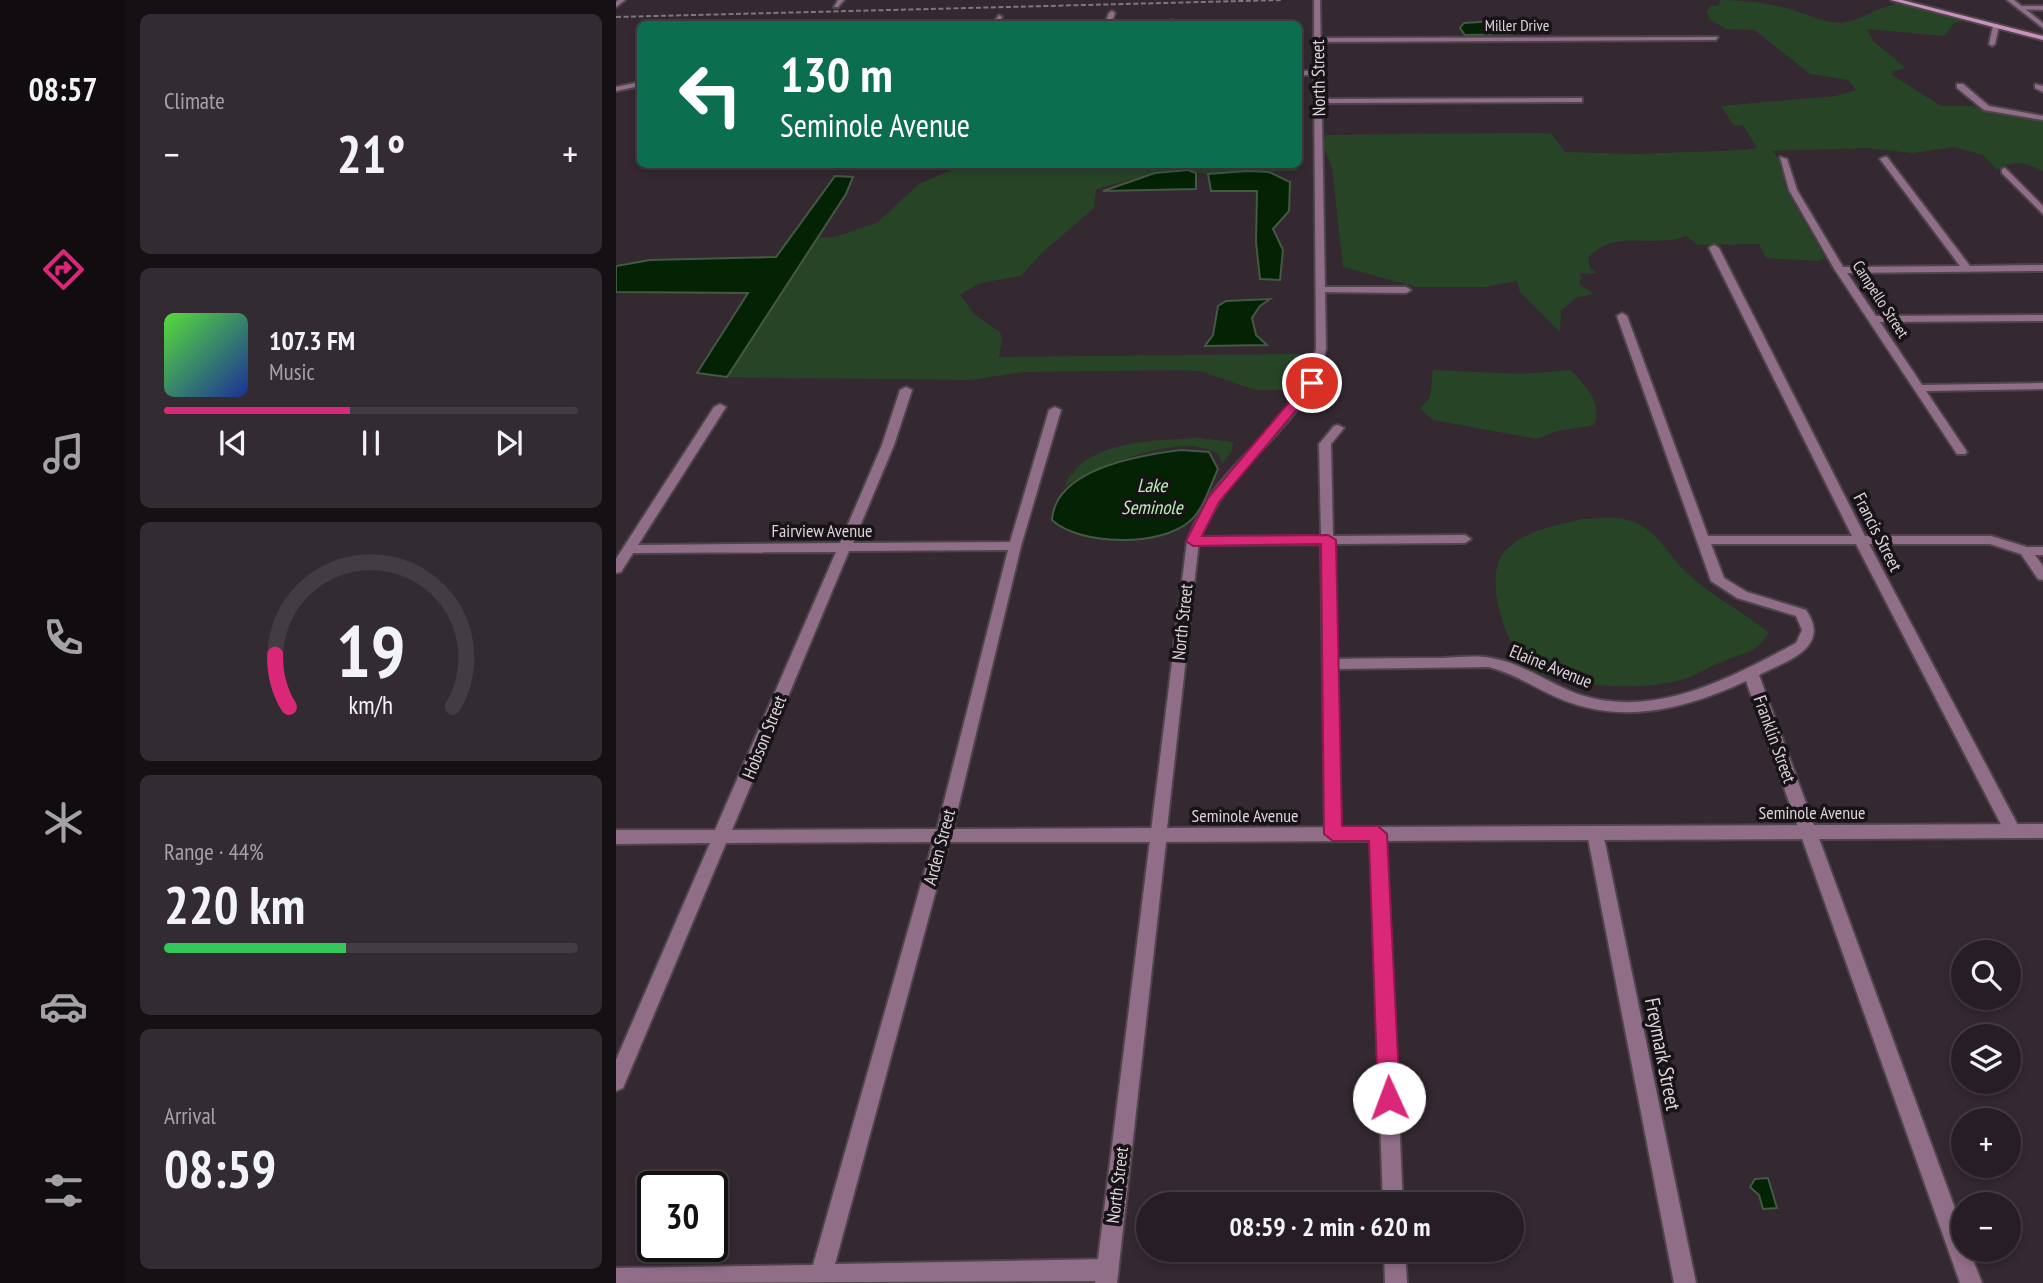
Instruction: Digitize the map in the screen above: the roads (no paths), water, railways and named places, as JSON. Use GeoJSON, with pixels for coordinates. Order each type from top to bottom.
{"type":"FeatureCollection","features":[{"type":"Feature","properties":{"kind":"main road"},"geometry":{"type":"LineString","coordinates":[[1894,0],[2043,36]]}},
{"type":"Feature","properties":{"kind":"main road"},"geometry":{"type":"LineString","coordinates":[[1913,0],[2043,36]]}},
{"type":"Feature","properties":{"kind":"street"},"geometry":{"type":"LineString","coordinates":[[616,5],[622,0]]}},
{"type":"Feature","properties":{"kind":"street","name":"North Street"},"geometry":{"type":"LineString","coordinates":[[1107,1277],[1193,541],[1213,501],[1312,383],[1321,349],[1317,0]]}},
{"type":"Feature","properties":{"kind":"street"},"geometry":{"type":"LineString","coordinates":[[2010,0],[2043,26]]}},
{"type":"Feature","properties":{"kind":"street"},"geometry":{"type":"LineString","coordinates":[[2020,8],[2043,8]]}},
{"type":"Feature","properties":{"kind":"street"},"geometry":{"type":"LineString","coordinates":[[1109,21],[1112,13]]}},
{"type":"Feature","properties":{"kind":"street"},"geometry":{"type":"LineString","coordinates":[[997,21],[999,17]]}},
{"type":"Feature","properties":{"kind":"street"},"geometry":{"type":"LineString","coordinates":[[1992,44],[1996,26]]}},
{"type":"Feature","properties":{"kind":"street","name":"Miller Drive"},"geometry":{"type":"LineString","coordinates":[[1317,40],[1716,38]]}},
{"type":"Feature","properties":{"kind":"street"},"geometry":{"type":"LineString","coordinates":[[1302,73],[1318,73]]}},
{"type":"Feature","properties":{"kind":"street"},"geometry":{"type":"LineString","coordinates":[[616,89],[637,86]]}},
{"type":"Feature","properties":{"kind":"street"},"geometry":{"type":"LineString","coordinates":[[1960,86],[1987,108],[2043,118]]}},
{"type":"Feature","properties":{"kind":"street"},"geometry":{"type":"LineString","coordinates":[[1319,101],[1579,100]]}},
{"type":"Feature","properties":{"kind":"street","name":"Campello Street"},"geometry":{"type":"LineString","coordinates":[[1783,159],[1793,190],[1840,270],[1961,452]]}},
{"type":"Feature","properties":{"kind":"street"},"geometry":{"type":"LineString","coordinates":[[1884,159],[1967,269]]}},
{"type":"Feature","properties":{"kind":"street"},"geometry":{"type":"LineString","coordinates":[[2005,171],[2043,211]]}},
{"type":"Feature","properties":{"kind":"street","name":"Francis Street"},"geometry":{"type":"LineString","coordinates":[[1714,248],[1861,541],[2013,831]]}},
{"type":"Feature","properties":{"kind":"street"},"geometry":{"type":"LineString","coordinates":[[1840,270],[2043,268]]}},
{"type":"Feature","properties":{"kind":"street"},"geometry":{"type":"LineString","coordinates":[[1320,290],[1406,290]]}},
{"type":"Feature","properties":{"kind":"street","name":"Franklin Street"},"geometry":{"type":"LineString","coordinates":[[1622,316],[1718,581],[1742,596],[1792,608],[1801,613],[1810,629],[1808,638],[1801,646],[1751,674],[1971,1283]]}},
{"type":"Feature","properties":{"kind":"street"},"geometry":{"type":"LineString","coordinates":[[1873,319],[2043,318]]}},
{"type":"Feature","properties":{"kind":"street"},"geometry":{"type":"LineString","coordinates":[[1919,388],[2043,386]]}},
{"type":"Feature","properties":{"kind":"street","name":"Hobson Street"},"geometry":{"type":"LineString","coordinates":[[616,1082],[722,837],[842,547],[888,445],[906,390]]}},
{"type":"Feature","properties":{"kind":"street"},"geometry":{"type":"LineString","coordinates":[[616,569],[720,407]]}},
{"type":"Feature","properties":{"kind":"street","name":"Arden Street"},"geometry":{"type":"LineString","coordinates":[[820,1278],[943,836],[1015,546],[1055,410]]}},
{"type":"Feature","properties":{"kind":"street"},"geometry":{"type":"LineString","coordinates":[[1333,834],[1325,444],[1338,428]]}},
{"type":"Feature","properties":{"kind":"street"},"geometry":{"type":"LineString","coordinates":[[1193,541],[1465,539]]}},
{"type":"Feature","properties":{"kind":"street"},"geometry":{"type":"LineString","coordinates":[[1703,540],[1991,540],[2026,551],[2043,551]]}},
{"type":"Feature","properties":{"kind":"street","name":"Fairview Avenue"},"geometry":{"type":"LineString","coordinates":[[629,549],[1015,546]]}},
{"type":"Feature","properties":{"kind":"street"},"geometry":{"type":"LineString","coordinates":[[2026,551],[2043,576]]}},
{"type":"Feature","properties":{"kind":"street","name":"Elaine Avenue"},"geometry":{"type":"LineString","coordinates":[[1330,664],[1489,662],[1510,666],[1571,697],[1618,706],[1674,703],[1704,695],[1751,674]]}},
{"type":"Feature","properties":{"kind":"street","name":"Seminole Avenue"},"geometry":{"type":"LineString","coordinates":[[616,837],[2043,831]]}},
{"type":"Feature","properties":{"kind":"street","name":"Freymark Street"},"geometry":{"type":"LineString","coordinates":[[1595,833],[1685,1283]]}},
{"type":"Feature","properties":{"kind":"street"},"geometry":{"type":"LineString","coordinates":[[1378,834],[1393,1192]]}},
{"type":"Feature","properties":{"kind":"street"},"geometry":{"type":"LineString","coordinates":[[1395,1262],[1396,1283]]}},
{"type":"Feature","properties":{"kind":"street"},"geometry":{"type":"LineString","coordinates":[[616,1279],[1107,1277]]}},
{"type":"Feature","properties":{"kind":"water"},"geometry":{"type":"Polygon","coordinates":[[[1497,21],[1511,28],[1513,34],[1465,35],[1460,28],[1464,23],[1497,21]]]}},
{"type":"Feature","properties":{"kind":"water"},"geometry":{"type":"Polygon","coordinates":[[[1188,170],[1196,173],[1196,189],[1103,191],[1155,173],[1188,170]]]}},
{"type":"Feature","properties":{"kind":"water"},"geometry":{"type":"Polygon","coordinates":[[[1269,172],[1290,182],[1289,211],[1273,229],[1283,250],[1280,280],[1260,279],[1256,242],[1257,191],[1211,191],[1208,174],[1269,172]]]}},
{"type":"Feature","properties":{"kind":"water"},"geometry":{"type":"Polygon","coordinates":[[[835,176],[853,177],[846,194],[727,377],[697,373],[748,293],[616,292],[616,266],[650,260],[776,257],[835,176]]]}},
{"type":"Feature","properties":{"kind":"water"},"geometry":{"type":"Polygon","coordinates":[[[1270,299],[1260,306],[1252,318],[1256,335],[1267,345],[1205,346],[1213,335],[1218,306],[1226,301],[1270,299]]]}},
{"type":"Feature","properties":{"kind":"water","name":"Lake Seminole"},"geometry":{"type":"Polygon","coordinates":[[[1181,450],[1209,452],[1218,469],[1199,510],[1190,521],[1177,529],[1141,539],[1100,539],[1065,529],[1052,520],[1057,503],[1068,488],[1083,477],[1123,461],[1181,450]]]}},
{"type":"Feature","properties":{"kind":"water"},"geometry":{"type":"Polygon","coordinates":[[[1768,1178],[1777,1208],[1763,1209],[1759,1195],[1750,1187],[1755,1179],[1768,1178]]]}},
{"type":"Feature","properties":{"kind":"railway"},"geometry":{"type":"LineString","coordinates":[[616,17],[1281,0]]}}]}
